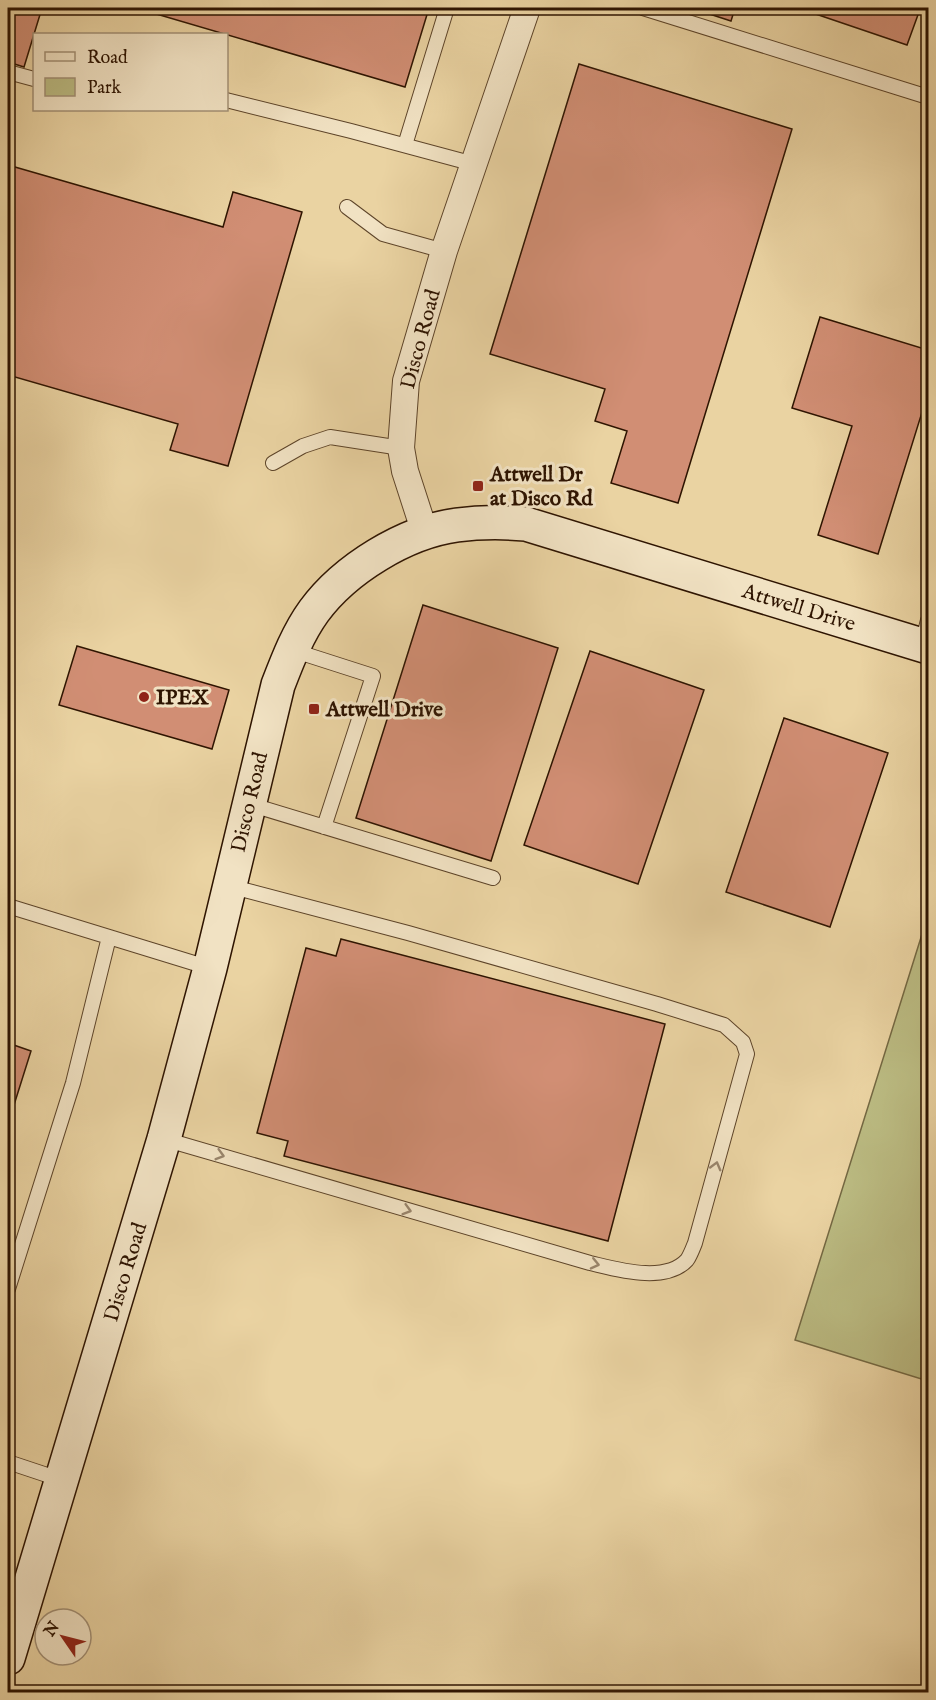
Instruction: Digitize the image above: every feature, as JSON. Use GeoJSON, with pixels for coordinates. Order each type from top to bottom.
{"type":"FeatureCollection","features":[{"type":"Feature","properties":{"kind":"main road","name":"Attwell Drive"},"geometry":{"type":"LineString","coordinates":[[424,533],[455,525],[502,522],[525,524],[926,637]]}},
{"type":"Feature","properties":{"kind":"main road","name":"Disco Road"},"geometry":{"type":"LineString","coordinates":[[8,1658],[164,1139],[210,968],[275,695],[291,650],[314,611],[360,565],[424,533]]}},
{"type":"Feature","properties":{"kind":"street","name":"Disco Road"},"geometry":{"type":"LineString","coordinates":[[424,533],[405,471],[401,448],[406,381],[444,251],[527,8]]}},
{"type":"Feature","properties":{"kind":"lane"},"geometry":{"type":"LineString","coordinates":[[405,145],[447,8]]}},
{"type":"Feature","properties":{"kind":"lane"},"geometry":{"type":"LineString","coordinates":[[644,8],[928,97]]}},
{"type":"Feature","properties":{"kind":"lane"},"geometry":{"type":"LineString","coordinates":[[8,72],[33,79]]}},
{"type":"Feature","properties":{"kind":"lane"},"geometry":{"type":"LineString","coordinates":[[228,101],[474,164]]}},
{"type":"Feature","properties":{"kind":"lane"},"geometry":{"type":"LineString","coordinates":[[346,207],[382,234],[444,251]]}},
{"type":"Feature","properties":{"kind":"lane"},"geometry":{"type":"LineString","coordinates":[[273,464],[303,446],[330,437],[401,448]]}},
{"type":"Feature","properties":{"kind":"lane"},"geometry":{"type":"LineString","coordinates":[[291,650],[373,676],[324,827]]}},
{"type":"Feature","properties":{"kind":"lane"},"geometry":{"type":"LineString","coordinates":[[249,804],[493,878]]}},
{"type":"Feature","properties":{"kind":"lane"},"geometry":{"type":"LineString","coordinates":[[164,1139],[590,1263],[650,1273],[671,1270],[687,1260],[695,1243],[747,1054],[743,1042],[735,1033],[724,1026],[691,1015],[408,933],[229,886]]}},
{"type":"Feature","properties":{"kind":"lane"},"geometry":{"type":"LineString","coordinates":[[8,906],[210,968]]}},
{"type":"Feature","properties":{"kind":"lane"},"geometry":{"type":"LineString","coordinates":[[8,1288],[73,1083],[109,937]]}},
{"type":"Feature","properties":{"kind":"lane"},"geometry":{"type":"LineString","coordinates":[[8,1462],[62,1480]]}},
{"type":"Feature","properties":{"kind":"green space"},"geometry":{"type":"Polygon","coordinates":[[[928,915],[928,1381],[795,1340],[928,915]]]}},
{"type":"Feature","properties":{"kind":"building"},"geometry":{"type":"Polygon","coordinates":[[[8,8],[42,8],[24,67],[8,62],[8,8]]]}},
{"type":"Feature","properties":{"kind":"building"},"geometry":{"type":"Polygon","coordinates":[[[136,8],[429,8],[405,87],[228,35],[228,33],[221,33],[136,8]]]}},
{"type":"Feature","properties":{"kind":"building"},"geometry":{"type":"Polygon","coordinates":[[[691,8],[735,8],[731,21],[691,8]]]}},
{"type":"Feature","properties":{"kind":"building"},"geometry":{"type":"Polygon","coordinates":[[[798,8],[928,8],[928,16],[919,12],[907,45],[798,8]]]}},
{"type":"Feature","properties":{"kind":"building"},"geometry":{"type":"Polygon","coordinates":[[[579,64],[792,129],[678,503],[611,483],[627,431],[595,421],[605,389],[490,354],[579,64]]]}},
{"type":"Feature","properties":{"kind":"building"},"geometry":{"type":"Polygon","coordinates":[[[8,165],[223,227],[233,192],[302,212],[228,466],[170,450],[178,424],[8,375],[8,165]]]}},
{"type":"Feature","properties":{"kind":"building"},"geometry":{"type":"Polygon","coordinates":[[[820,317],[928,350],[928,393],[878,554],[818,535],[852,426],[792,408],[820,317]]]}},
{"type":"Feature","properties":{"kind":"building"},"geometry":{"type":"Polygon","coordinates":[[[423,605],[558,648],[491,861],[356,818],[423,605]]]}},
{"type":"Feature","properties":{"kind":"building","name":"IPEX"},"geometry":{"type":"Polygon","coordinates":[[[77,646],[229,690],[212,749],[59,705],[77,646]]]}},
{"type":"Feature","properties":{"kind":"building"},"geometry":{"type":"Polygon","coordinates":[[[590,651],[704,690],[638,884],[524,845],[590,651]]]}},
{"type":"Feature","properties":{"kind":"building"},"geometry":{"type":"Polygon","coordinates":[[[784,718],[888,753],[830,927],[726,892],[784,718]]]}},
{"type":"Feature","properties":{"kind":"building"},"geometry":{"type":"Polygon","coordinates":[[[341,939],[665,1024],[608,1241],[284,1156],[288,1141],[257,1133],[306,948],[336,956],[341,939]]]}},
{"type":"Feature","properties":{"kind":"building"},"geometry":{"type":"Polygon","coordinates":[[[8,1043],[31,1051],[8,1124],[8,1043]]]}},
{"type":"Feature","properties":{"kind":"place","name":"Attwell Dr at Disco Rd"},"geometry":{"type":"Point","coordinates":[478,486]}},
{"type":"Feature","properties":{"kind":"place","name":"IPEX"},"geometry":{"type":"Point","coordinates":[144,697]}},
{"type":"Feature","properties":{"kind":"place","name":"Attwell Drive"},"geometry":{"type":"Point","coordinates":[314,709]}}]}
